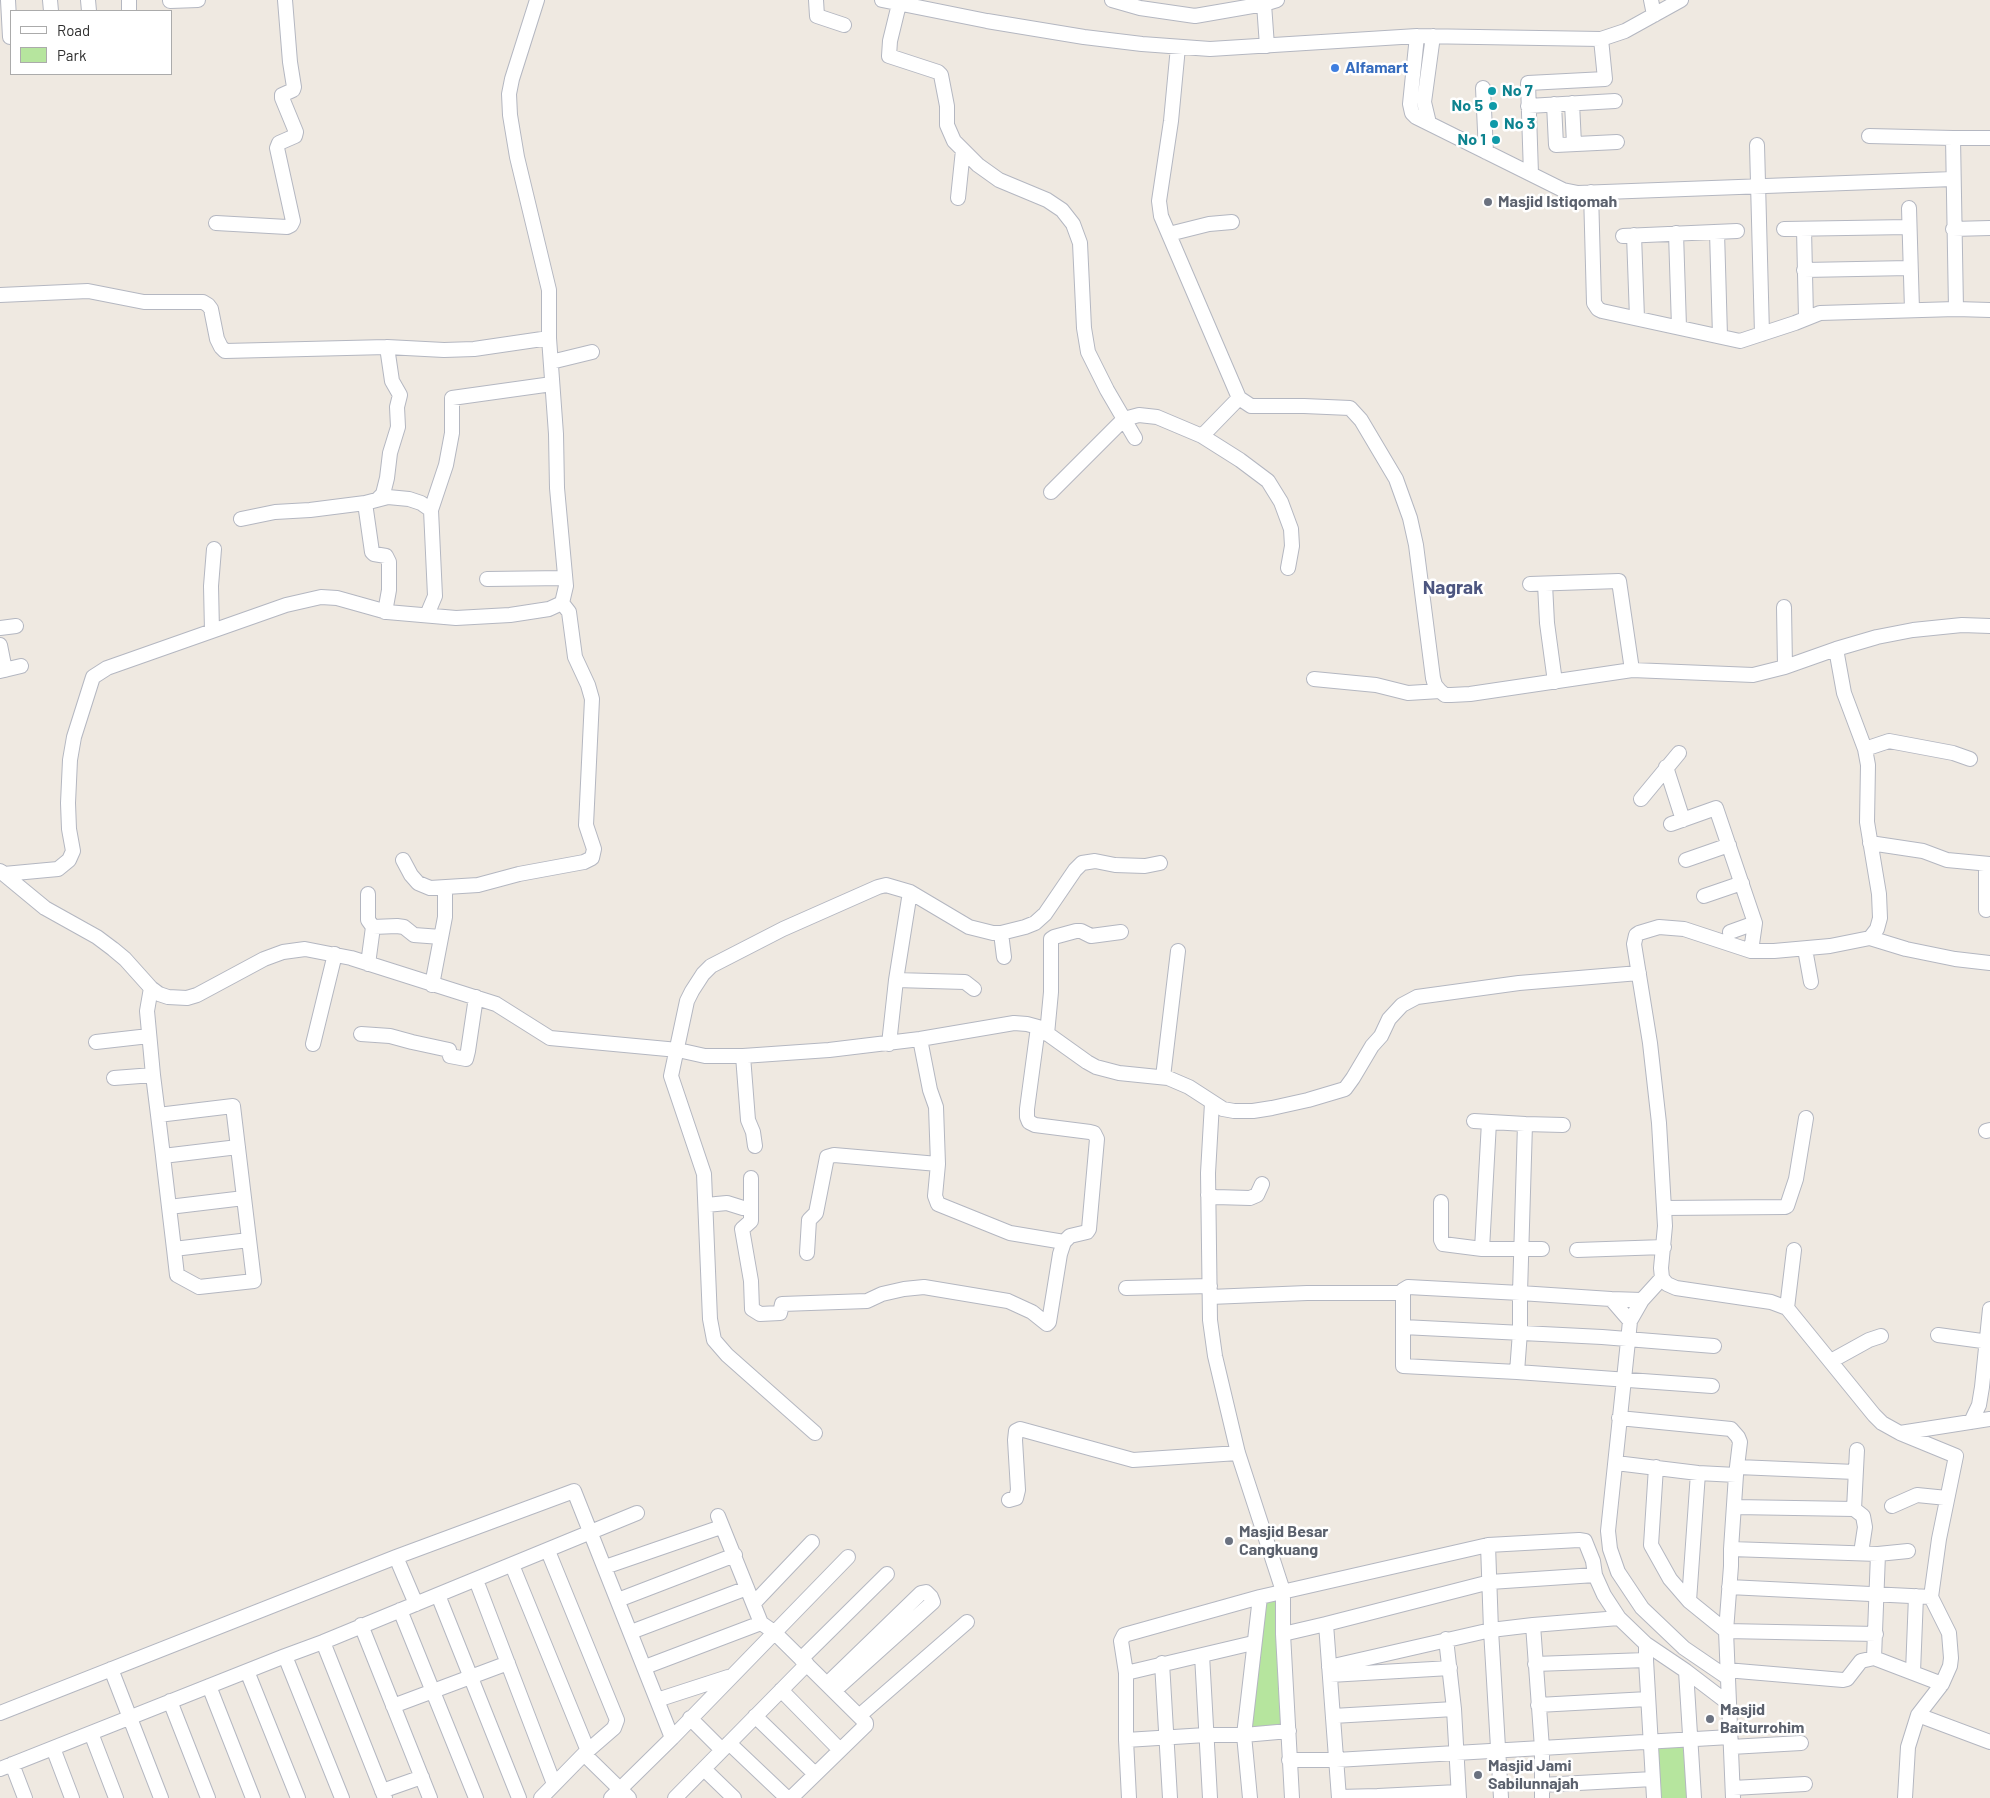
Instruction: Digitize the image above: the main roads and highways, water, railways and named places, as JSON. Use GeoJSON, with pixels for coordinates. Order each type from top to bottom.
{"type":"FeatureCollection","features":[{"type":"Feature","properties":{"kind":"place","name":"Alfamart"},"geometry":{"type":"Point","coordinates":[1335,68]}},
{"type":"Feature","properties":{"kind":"place","name":"No 7"},"geometry":{"type":"Point","coordinates":[1492,91]}},
{"type":"Feature","properties":{"kind":"place","name":"No 5"},"geometry":{"type":"Point","coordinates":[1493,106]}},
{"type":"Feature","properties":{"kind":"place","name":"No 3"},"geometry":{"type":"Point","coordinates":[1494,124]}},
{"type":"Feature","properties":{"kind":"place","name":"No 1"},"geometry":{"type":"Point","coordinates":[1496,140]}},
{"type":"Feature","properties":{"kind":"place","name":"Masjid Istiqomah"},"geometry":{"type":"Point","coordinates":[1488,202]}},
{"type":"Feature","properties":{"kind":"place","name":"Masjid Besar Cangkuang"},"geometry":{"type":"Point","coordinates":[1229,1541]}},
{"type":"Feature","properties":{"kind":"place","name":"Masjid Baiturrohim"},"geometry":{"type":"Point","coordinates":[1710,1719]}},
{"type":"Feature","properties":{"kind":"place","name":"Masjid Jami Sabilunnajah"},"geometry":{"type":"Point","coordinates":[1478,1775]}},
{"type":"Feature","properties":{"kind":"district","name":"Nagrak"},"geometry":{"type":"Point","coordinates":[1453,588]}}]}
